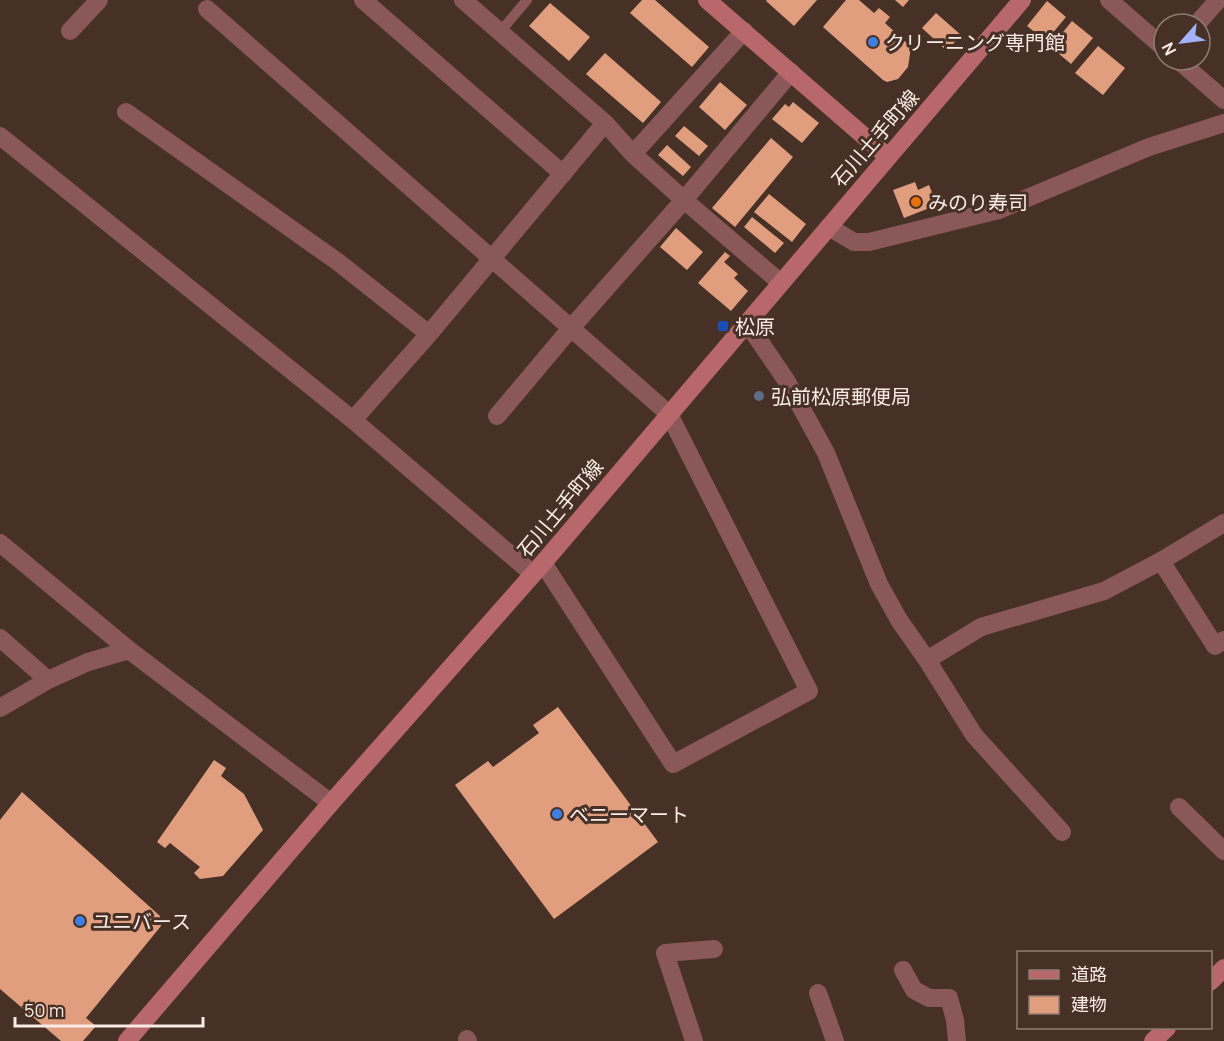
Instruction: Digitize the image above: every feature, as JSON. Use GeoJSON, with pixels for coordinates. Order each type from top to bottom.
{"type":"FeatureCollection","features":[{"type":"Feature","properties":{"kind":"main road"},"geometry":{"type":"LineString","coordinates":[[707,0],[888,157]]}},
{"type":"Feature","properties":{"kind":"main road","name":"石川土手町線"},"geometry":{"type":"LineString","coordinates":[[127,1041],[331,803],[538,569],[1022,0]]}},
{"type":"Feature","properties":{"kind":"main road"},"geometry":{"type":"LineString","coordinates":[[1212,980],[1224,968]]}},
{"type":"Feature","properties":{"kind":"main road"},"geometry":{"type":"LineString","coordinates":[[1154,1041],[1166,1029]]}},
{"type":"Feature","properties":{"kind":"street"},"geometry":{"type":"LineString","coordinates":[[70,31],[99,0]]}},
{"type":"Feature","properties":{"kind":"street"},"geometry":{"type":"LineString","coordinates":[[363,0],[563,174]]}},
{"type":"Feature","properties":{"kind":"street"},"geometry":{"type":"LineString","coordinates":[[463,0],[605,123],[633,154],[781,283]]}},
{"type":"Feature","properties":{"kind":"street"},"geometry":{"type":"LineString","coordinates":[[1108,0],[1152,38]]}},
{"type":"Feature","properties":{"kind":"street"},"geometry":{"type":"LineString","coordinates":[[1208,12],[1218,0]]}},
{"type":"Feature","properties":{"kind":"street"},"geometry":{"type":"LineString","coordinates":[[0,136],[538,569],[673,764],[809,690],[669,414],[207,9]]}},
{"type":"Feature","properties":{"kind":"street"},"geometry":{"type":"LineString","coordinates":[[633,154],[744,32]]}},
{"type":"Feature","properties":{"kind":"street"},"geometry":{"type":"LineString","coordinates":[[497,416],[684,200],[790,72]]}},
{"type":"Feature","properties":{"kind":"street"},"geometry":{"type":"LineString","coordinates":[[1192,72],[1224,100]]}},
{"type":"Feature","properties":{"kind":"street"},"geometry":{"type":"LineString","coordinates":[[126,112],[338,262],[429,334]]}},
{"type":"Feature","properties":{"kind":"street"},"geometry":{"type":"LineString","coordinates":[[353,420],[429,334],[605,123]]}},
{"type":"Feature","properties":{"kind":"street"},"geometry":{"type":"LineString","coordinates":[[829,226],[854,242],[869,242],[999,210],[1149,147],[1224,123]]}},
{"type":"Feature","properties":{"kind":"street"},"geometry":{"type":"LineString","coordinates":[[747,323],[786,380],[826,453],[879,584],[899,620],[974,735],[1062,832]]}},
{"type":"Feature","properties":{"kind":"street"},"geometry":{"type":"LineString","coordinates":[[927,660],[981,627],[1104,591],[1161,561],[1224,523]]}},
{"type":"Feature","properties":{"kind":"street"},"geometry":{"type":"LineString","coordinates":[[0,543],[129,650],[331,803]]}},
{"type":"Feature","properties":{"kind":"street"},"geometry":{"type":"LineString","coordinates":[[1161,561],[1215,646],[1224,640]]}},
{"type":"Feature","properties":{"kind":"street"},"geometry":{"type":"LineString","coordinates":[[0,638],[48,680]]}},
{"type":"Feature","properties":{"kind":"street"},"geometry":{"type":"LineString","coordinates":[[0,708],[48,680],[88,662],[129,650]]}},
{"type":"Feature","properties":{"kind":"street"},"geometry":{"type":"LineString","coordinates":[[1179,807],[1224,851]]}},
{"type":"Feature","properties":{"kind":"street"},"geometry":{"type":"LineString","coordinates":[[694,1041],[665,953],[714,949]]}},
{"type":"Feature","properties":{"kind":"street"},"geometry":{"type":"LineString","coordinates":[[903,970],[914,990],[929,998],[949,998],[955,1020],[957,1041]]}},
{"type":"Feature","properties":{"kind":"street"},"geometry":{"type":"LineString","coordinates":[[818,993],[835,1041]]}},
{"type":"Feature","properties":{"kind":"lane"},"geometry":{"type":"LineString","coordinates":[[500,32],[526,0]]}},
{"type":"Feature","properties":{"kind":"building"},"geometry":{"type":"Polygon","coordinates":[[[642,0],[655,0],[709,47],[692,67],[630,13],[642,0]]]}},
{"type":"Feature","properties":{"kind":"building"},"geometry":{"type":"Polygon","coordinates":[[[767,0],[817,0],[794,26],[767,0]]]}},
{"type":"Feature","properties":{"kind":"building","name":"クリーニング専門館"},"geometry":{"type":"Polygon","coordinates":[[[846,0],[859,0],[874,13],[879,8],[890,17],[885,23],[911,47],[908,67],[898,79],[887,82],[883,80],[823,27],[846,0]]]}},
{"type":"Feature","properties":{"kind":"building"},"geometry":{"type":"Polygon","coordinates":[[[895,0],[909,0],[903,7],[895,0]]]}},
{"type":"Feature","properties":{"kind":"building"},"geometry":{"type":"Polygon","coordinates":[[[1047,1],[1066,17],[1046,41],[1027,26],[1047,1]]]}},
{"type":"Feature","properties":{"kind":"building"},"geometry":{"type":"Polygon","coordinates":[[[550,3],[590,37],[569,61],[529,26],[550,3]]]}},
{"type":"Feature","properties":{"kind":"building"},"geometry":{"type":"Polygon","coordinates":[[[936,13],[961,35],[947,51],[922,28],[936,13]]]}},
{"type":"Feature","properties":{"kind":"building"},"geometry":{"type":"Polygon","coordinates":[[[1072,21],[1093,38],[1071,64],[1051,47],[1072,21]]]}},
{"type":"Feature","properties":{"kind":"building"},"geometry":{"type":"Polygon","coordinates":[[[1098,46],[1125,68],[1103,95],[1075,73],[1098,46]]]}},
{"type":"Feature","properties":{"kind":"building"},"geometry":{"type":"Polygon","coordinates":[[[605,53],[661,102],[643,123],[586,74],[605,53]]]}},
{"type":"Feature","properties":{"kind":"building"},"geometry":{"type":"Polygon","coordinates":[[[720,82],[747,105],[725,130],[699,107],[720,82]]]}},
{"type":"Feature","properties":{"kind":"building"},"geometry":{"type":"Polygon","coordinates":[[[793,102],[819,123],[802,143],[772,119],[785,104],[789,107],[793,102]]]}},
{"type":"Feature","properties":{"kind":"building"},"geometry":{"type":"Polygon","coordinates":[[[684,126],[708,146],[699,156],[675,136],[684,126]]]}},
{"type":"Feature","properties":{"kind":"building"},"geometry":{"type":"Polygon","coordinates":[[[771,138],[793,157],[735,227],[712,208],[771,138]]]}},
{"type":"Feature","properties":{"kind":"building"},"geometry":{"type":"Polygon","coordinates":[[[667,145],[691,167],[683,176],[658,155],[667,145]]]}},
{"type":"Feature","properties":{"kind":"building","name":"みのり寿司"},"geometry":{"type":"Polygon","coordinates":[[[915,182],[918,190],[929,185],[937,205],[904,218],[893,190],[915,182]]]}},
{"type":"Feature","properties":{"kind":"building"},"geometry":{"type":"Polygon","coordinates":[[[769,194],[806,224],[792,242],[754,212],[769,194]]]}},
{"type":"Feature","properties":{"kind":"building"},"geometry":{"type":"Polygon","coordinates":[[[752,217],[784,243],[775,253],[744,227],[752,217]]]}},
{"type":"Feature","properties":{"kind":"building"},"geometry":{"type":"Polygon","coordinates":[[[676,228],[703,252],[687,270],[660,247],[676,228]]]}},
{"type":"Feature","properties":{"kind":"building"},"geometry":{"type":"Polygon","coordinates":[[[725,252],[730,256],[724,262],[738,274],[734,278],[748,291],[731,311],[698,283],[725,252]]]}},
{"type":"Feature","properties":{"kind":"building","name":"ベニーマート"},"geometry":{"type":"Polygon","coordinates":[[[558,707],[658,842],[554,919],[455,785],[488,761],[493,767],[539,733],[533,725],[558,707]]]}},
{"type":"Feature","properties":{"kind":"building"},"geometry":{"type":"Polygon","coordinates":[[[214,760],[226,768],[221,776],[244,794],[263,830],[223,876],[200,879],[194,873],[200,867],[170,843],[165,848],[157,842],[214,760]]]}},
{"type":"Feature","properties":{"kind":"building","name":"ユニバース"},"geometry":{"type":"Polygon","coordinates":[[[22,792],[160,916],[161,926],[86,1018],[96,1026],[83,1041],[61,1041],[0,989],[0,820],[22,792]]]}},
{"type":"Feature","properties":{"kind":"place","name":"クリーニング専門館"},"geometry":{"type":"Point","coordinates":[873,42]}},
{"type":"Feature","properties":{"kind":"place","name":"みのり寿司"},"geometry":{"type":"Point","coordinates":[916,202]}},
{"type":"Feature","properties":{"kind":"place","name":"松原"},"geometry":{"type":"Point","coordinates":[723,326]}},
{"type":"Feature","properties":{"kind":"place","name":"弘前松原郵便局"},"geometry":{"type":"Point","coordinates":[759,396]}},
{"type":"Feature","properties":{"kind":"place","name":"ベニーマート"},"geometry":{"type":"Point","coordinates":[557,814]}},
{"type":"Feature","properties":{"kind":"place","name":"ユニバース"},"geometry":{"type":"Point","coordinates":[80,921]}}]}
